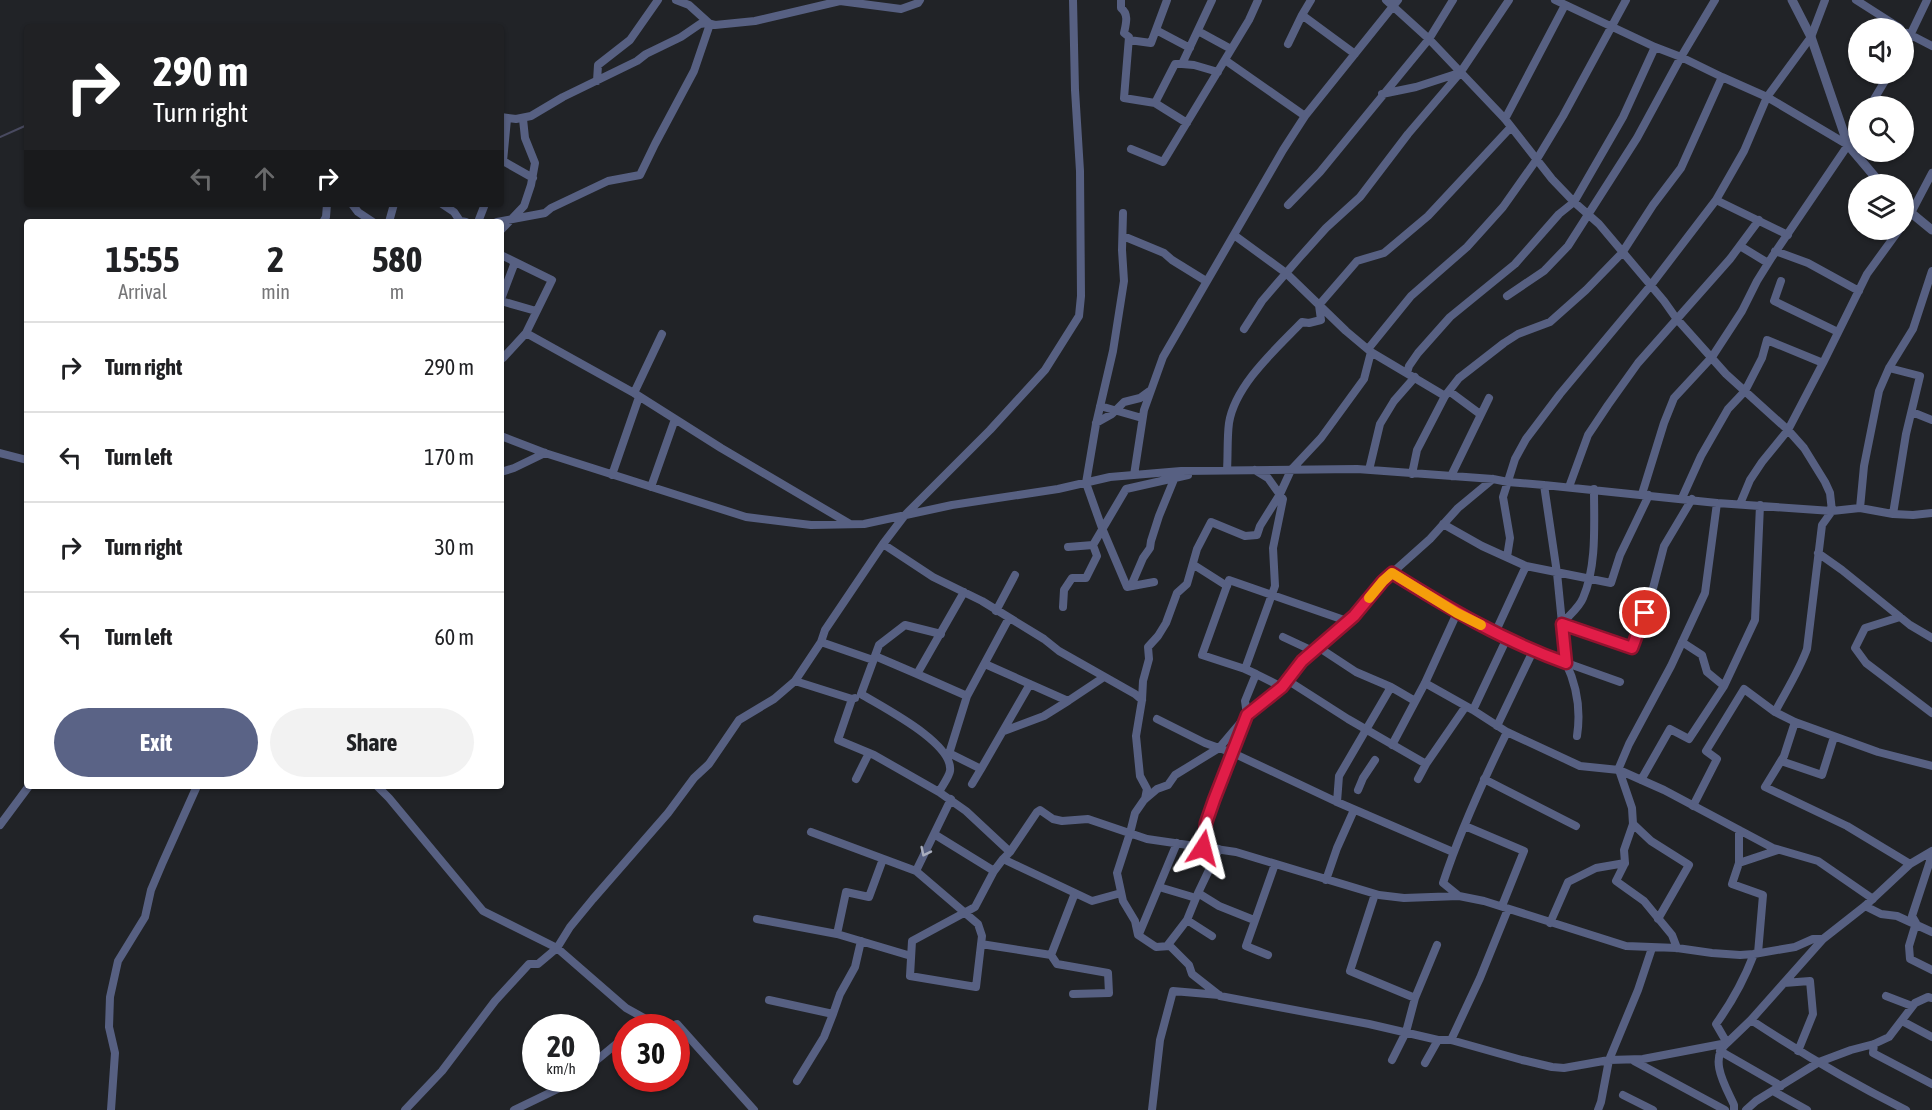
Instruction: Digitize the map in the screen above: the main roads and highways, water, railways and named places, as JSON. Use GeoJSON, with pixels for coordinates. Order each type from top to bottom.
{"type":"FeatureCollection","features":[{"type":"Feature","properties":{"kind":"waterway"},"geometry":{"type":"LineString","coordinates":[[0,137],[24,126]]}}]}
